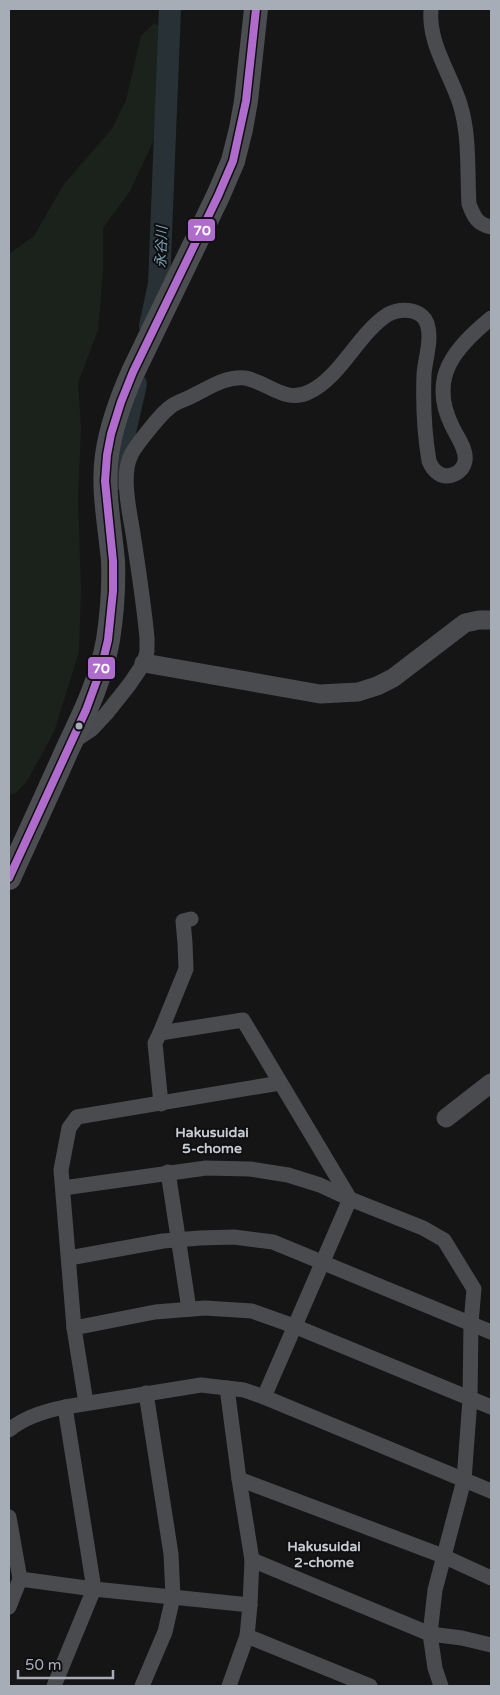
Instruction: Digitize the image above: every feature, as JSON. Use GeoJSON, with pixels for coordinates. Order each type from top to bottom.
{"type":"FeatureCollection","features":[{"type":"Feature","properties":{"kind":"main road"},"geometry":{"type":"LineString","coordinates":[[9,878],[97,684],[104,660],[113,588],[106,479],[107,455],[113,424],[130,380],[233,161],[246,101],[256,9]]}},
{"type":"Feature","properties":{"kind":"street"},"geometry":{"type":"LineString","coordinates":[[431,9],[430,21],[434,40],[460,103],[467,130],[469,204],[473,215],[482,225],[491,227]]}},
{"type":"Feature","properties":{"kind":"street"},"geometry":{"type":"LineString","coordinates":[[70,744],[92,729],[106,714],[144,663],[147,651],[147,638],[128,500],[128,466],[130,455],[169,408],[212,386],[234,378],[254,380],[271,390],[289,395],[309,392],[326,380],[377,323],[387,315],[397,311],[418,313],[424,318],[428,326],[429,337],[424,372],[423,402],[429,461],[433,469],[439,474],[448,476],[456,474],[462,469],[465,460],[464,451],[446,414],[442,399],[445,374],[457,352],[491,318]]}},
{"type":"Feature","properties":{"kind":"street"},"geometry":{"type":"LineString","coordinates":[[144,663],[320,694],[358,692],[393,678],[465,623],[491,620]]}},
{"type":"Feature","properties":{"kind":"street"},"geometry":{"type":"LineString","coordinates":[[161,1104],[155,1043],[186,969],[183,921],[191,919]]}},
{"type":"Feature","properties":{"kind":"street"},"geometry":{"type":"LineString","coordinates":[[160,1033],[243,1020],[350,1199]]}},
{"type":"Feature","properties":{"kind":"street"},"geometry":{"type":"LineString","coordinates":[[86,1403],[74,1328],[62,1188],[61,1170],[68,1128],[77,1116],[161,1104],[280,1083]]}},
{"type":"Feature","properties":{"kind":"street"},"geometry":{"type":"LineString","coordinates":[[446,1118],[491,1083]]}},
{"type":"Feature","properties":{"kind":"street"},"geometry":{"type":"LineString","coordinates":[[62,1188],[206,1168],[259,1171],[288,1175],[320,1185],[423,1228],[444,1240],[474,1289],[471,1323],[470,1399],[464,1480],[435,1590],[430,1634],[441,1686]]}},
{"type":"Feature","properties":{"kind":"street"},"geometry":{"type":"LineString","coordinates":[[168,1172],[189,1309]]}},
{"type":"Feature","properties":{"kind":"street"},"geometry":{"type":"LineString","coordinates":[[264,1397],[350,1199]]}},
{"type":"Feature","properties":{"kind":"street"},"geometry":{"type":"LineString","coordinates":[[69,1258],[178,1240],[234,1236],[273,1242],[491,1332]]}},
{"type":"Feature","properties":{"kind":"street"},"geometry":{"type":"LineString","coordinates":[[74,1328],[155,1312],[205,1308],[252,1311],[294,1326],[491,1408]]}},
{"type":"Feature","properties":{"kind":"street"},"geometry":{"type":"LineString","coordinates":[[9,1430],[18,1422],[44,1411],[86,1403],[202,1385],[244,1390],[491,1491]]}},
{"type":"Feature","properties":{"kind":"street"},"geometry":{"type":"LineString","coordinates":[[227,1388],[252,1560],[247,1636],[229,1686]]}},
{"type":"Feature","properties":{"kind":"street"},"geometry":{"type":"LineString","coordinates":[[142,1686],[165,1632],[173,1597],[171,1554],[146,1393]]}},
{"type":"Feature","properties":{"kind":"street"},"geometry":{"type":"LineString","coordinates":[[54,1686],[94,1589],[64,1407]]}},
{"type":"Feature","properties":{"kind":"street"},"geometry":{"type":"LineString","coordinates":[[239,1480],[443,1556],[491,1578]]}},
{"type":"Feature","properties":{"kind":"street"},"geometry":{"type":"LineString","coordinates":[[9,1517],[20,1579],[9,1607]]}},
{"type":"Feature","properties":{"kind":"street"},"geometry":{"type":"LineString","coordinates":[[252,1560],[430,1634],[462,1638],[491,1645]]}},
{"type":"Feature","properties":{"kind":"street"},"geometry":{"type":"LineString","coordinates":[[20,1579],[94,1589],[250,1605]]}},
{"type":"Feature","properties":{"kind":"street"},"geometry":{"type":"LineString","coordinates":[[247,1636],[370,1686]]}},
{"type":"Feature","properties":{"kind":"shaded area"},"geometry":{"type":"Polygon","coordinates":[[[154,23],[165,30],[159,112],[153,142],[130,191],[103,228],[103,273],[98,330],[78,383],[81,428],[78,499],[81,589],[79,652],[54,732],[27,781],[16,793],[9,795],[9,254],[34,236],[64,184],[112,129],[126,100],[141,36],[154,23]]]}},
{"type":"Feature","properties":{"kind":"waterway","name":"永谷川"},"geometry":{"type":"LineString","coordinates":[[150,326],[159,284],[170,9]]}},
{"type":"Feature","properties":{"kind":"waterway","name":"永谷川"},"geometry":{"type":"LineString","coordinates":[[114,480],[136,384]]}},
{"type":"Feature","properties":{"kind":"transit line","name":"70"},"geometry":{"type":"LineString","coordinates":[[9,878],[86,710],[101,669],[108,640],[113,591],[113,561],[105,481],[111,434],[133,372],[233,161],[246,101],[256,9]]}},
{"type":"Feature","properties":{"kind":"district","name":"Hakusuidai 5-chome"},"geometry":{"type":"Point","coordinates":[212,1140]}},
{"type":"Feature","properties":{"kind":"district","name":"Hakusuidai 2-chome"},"geometry":{"type":"Point","coordinates":[324,1554]}}]}
